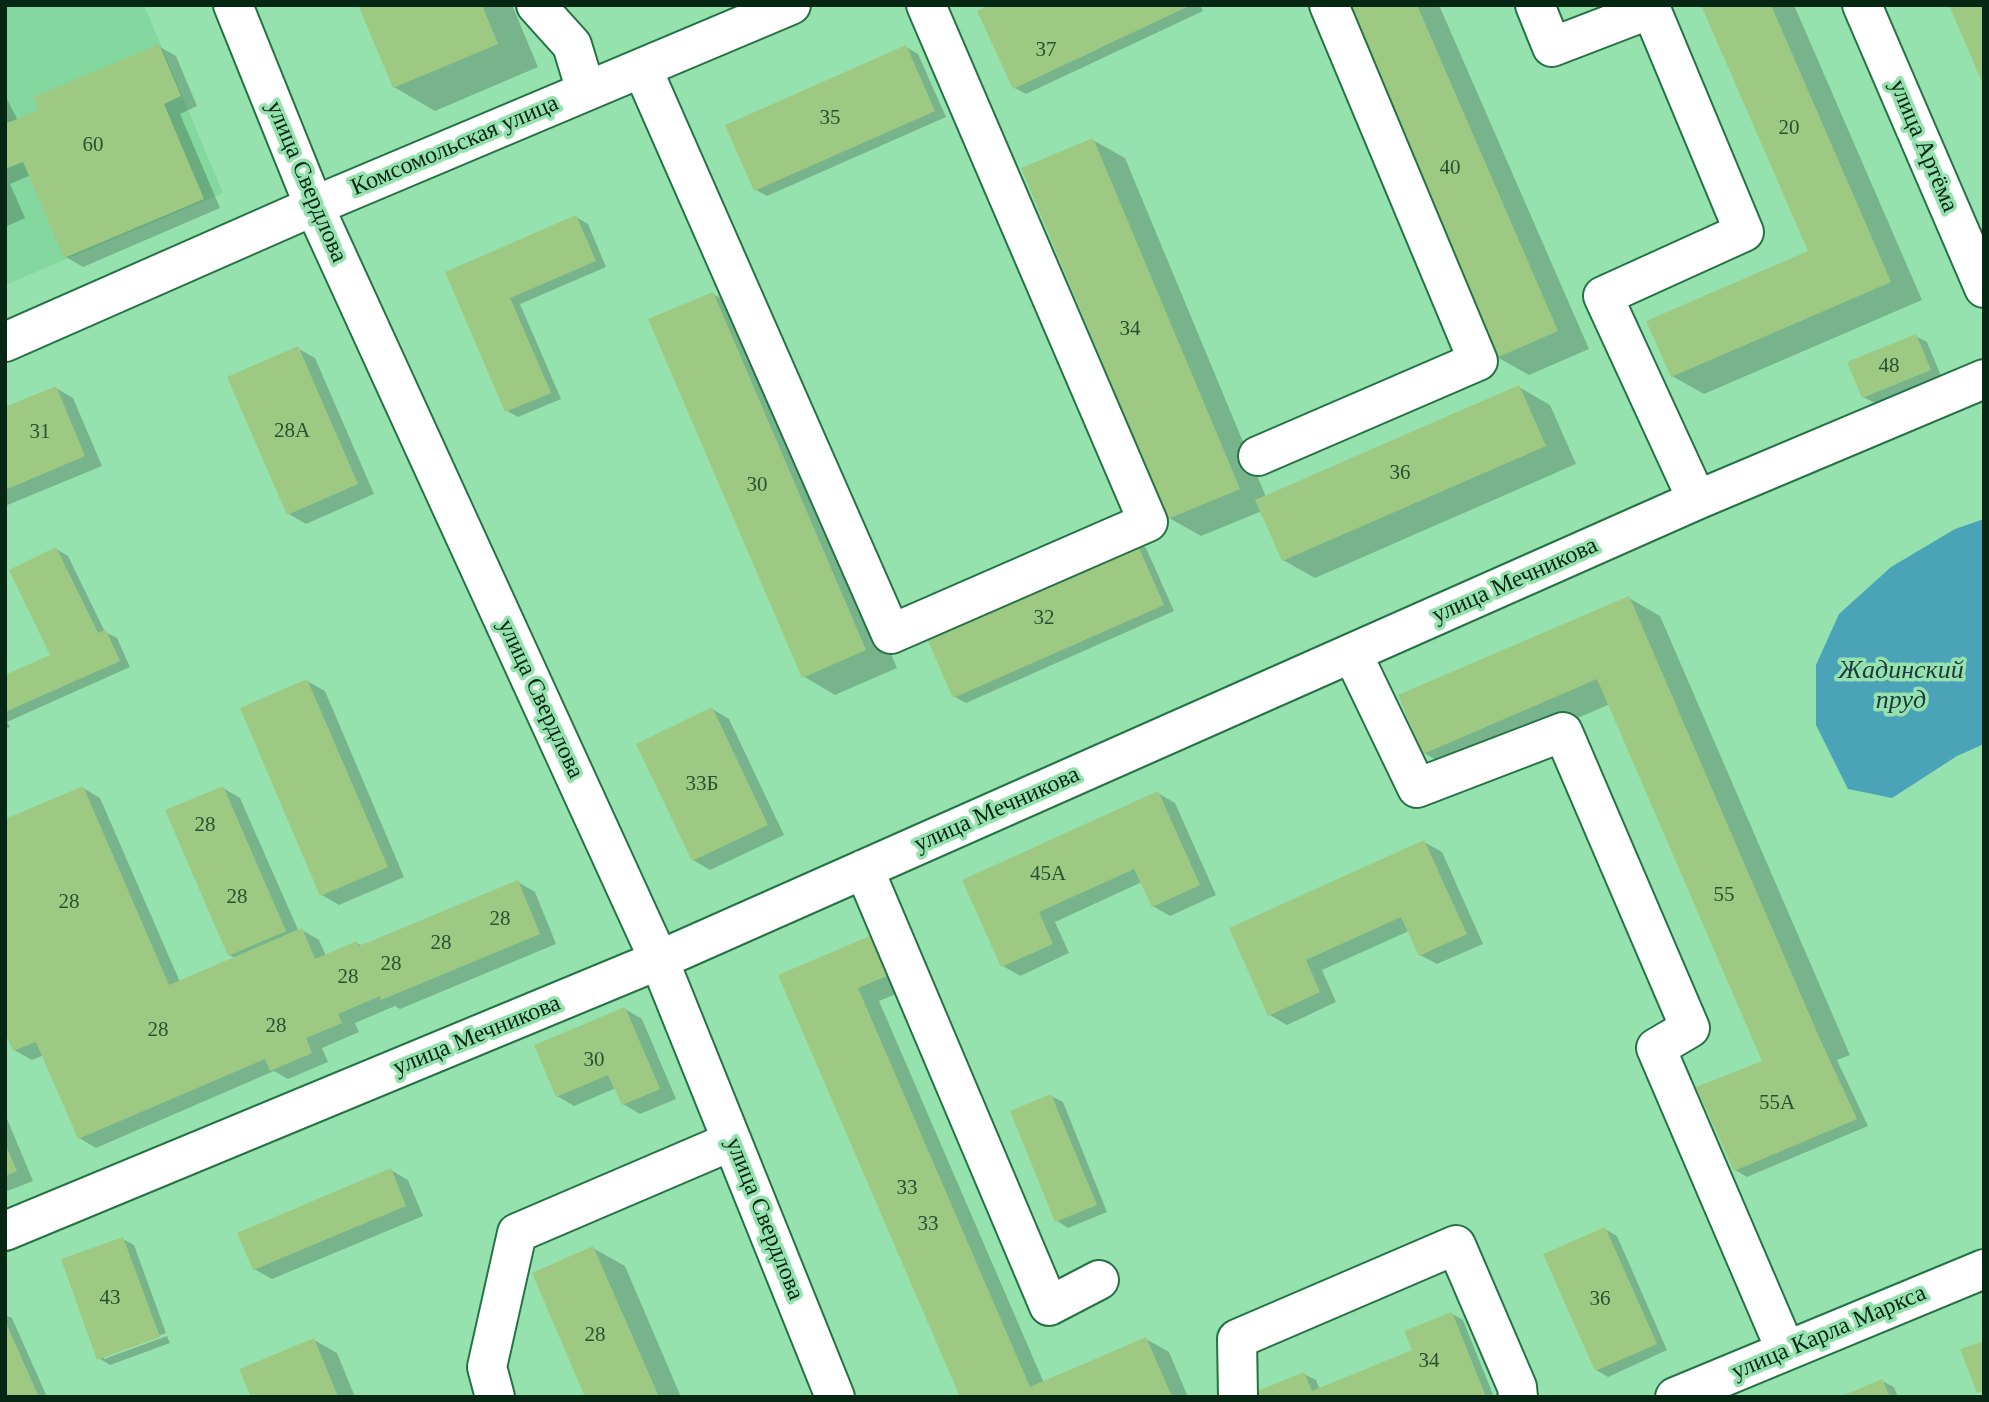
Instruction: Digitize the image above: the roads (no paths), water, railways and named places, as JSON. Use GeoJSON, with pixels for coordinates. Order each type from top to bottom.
{"type":"FeatureCollection","features":[{"type":"Feature","properties":{"kind":"street","name":"улица Свердлова"},"geometry":{"type":"LineString","coordinates":[[233,5],[314,206],[659,960],[835,1397]]}},
{"type":"Feature","properties":{"kind":"street"},"geometry":{"type":"LineString","coordinates":[[536,5],[572,45],[586,91]]}},
{"type":"Feature","properties":{"kind":"street","name":"Комсомольская улица"},"geometry":{"type":"LineString","coordinates":[[5,342],[314,206],[791,5]]}},
{"type":"Feature","properties":{"kind":"street"},"geometry":{"type":"LineString","coordinates":[[642,68],[891,634],[1148,522],[926,5]]}},
{"type":"Feature","properties":{"kind":"street"},"geometry":{"type":"LineString","coordinates":[[1258,456],[1478,361],[1329,5]]}},
{"type":"Feature","properties":{"kind":"street"},"geometry":{"type":"LineString","coordinates":[[1535,5],[1552,47],[1650,9],[1744,232],[1603,296],[1697,500]]}},
{"type":"Feature","properties":{"kind":"street","name":"улица Артёма"},"geometry":{"type":"LineString","coordinates":[[1862,5],[1984,288]]}},
{"type":"Feature","properties":{"kind":"street","name":"улица Мечникова"},"geometry":{"type":"LineString","coordinates":[[5,1231],[659,960],[1697,500],[1984,379]]}},
{"type":"Feature","properties":{"kind":"street"},"geometry":{"type":"LineString","coordinates":[[1352,653],[1417,788],[1563,732],[1690,1028],[1656,1048],[1786,1351]]}},
{"type":"Feature","properties":{"kind":"street"},"geometry":{"type":"LineString","coordinates":[[864,869],[1049,1306],[1099,1280]]}},
{"type":"Feature","properties":{"kind":"street"},"geometry":{"type":"LineString","coordinates":[[495,1397],[487,1367],[517,1233],[732,1141]]}},
{"type":"Feature","properties":{"kind":"street"},"geometry":{"type":"LineString","coordinates":[[1238,1397],[1237,1339],[1456,1245],[1517,1387],[1518,1397]]}},
{"type":"Feature","properties":{"kind":"street","name":"улица Карла Маркса"},"geometry":{"type":"LineString","coordinates":[[1675,1397],[1731,1386],[1786,1351],[1984,1269]]}},
{"type":"Feature","properties":{"kind":"water","name":"Жадинский пруд"},"geometry":{"type":"Polygon","coordinates":[[[1984,519],[1984,744],[1957,756],[1892,798],[1848,789],[1816,725],[1816,665],[1839,614],[1891,567],[1955,529],[1984,519]]]}}]}
